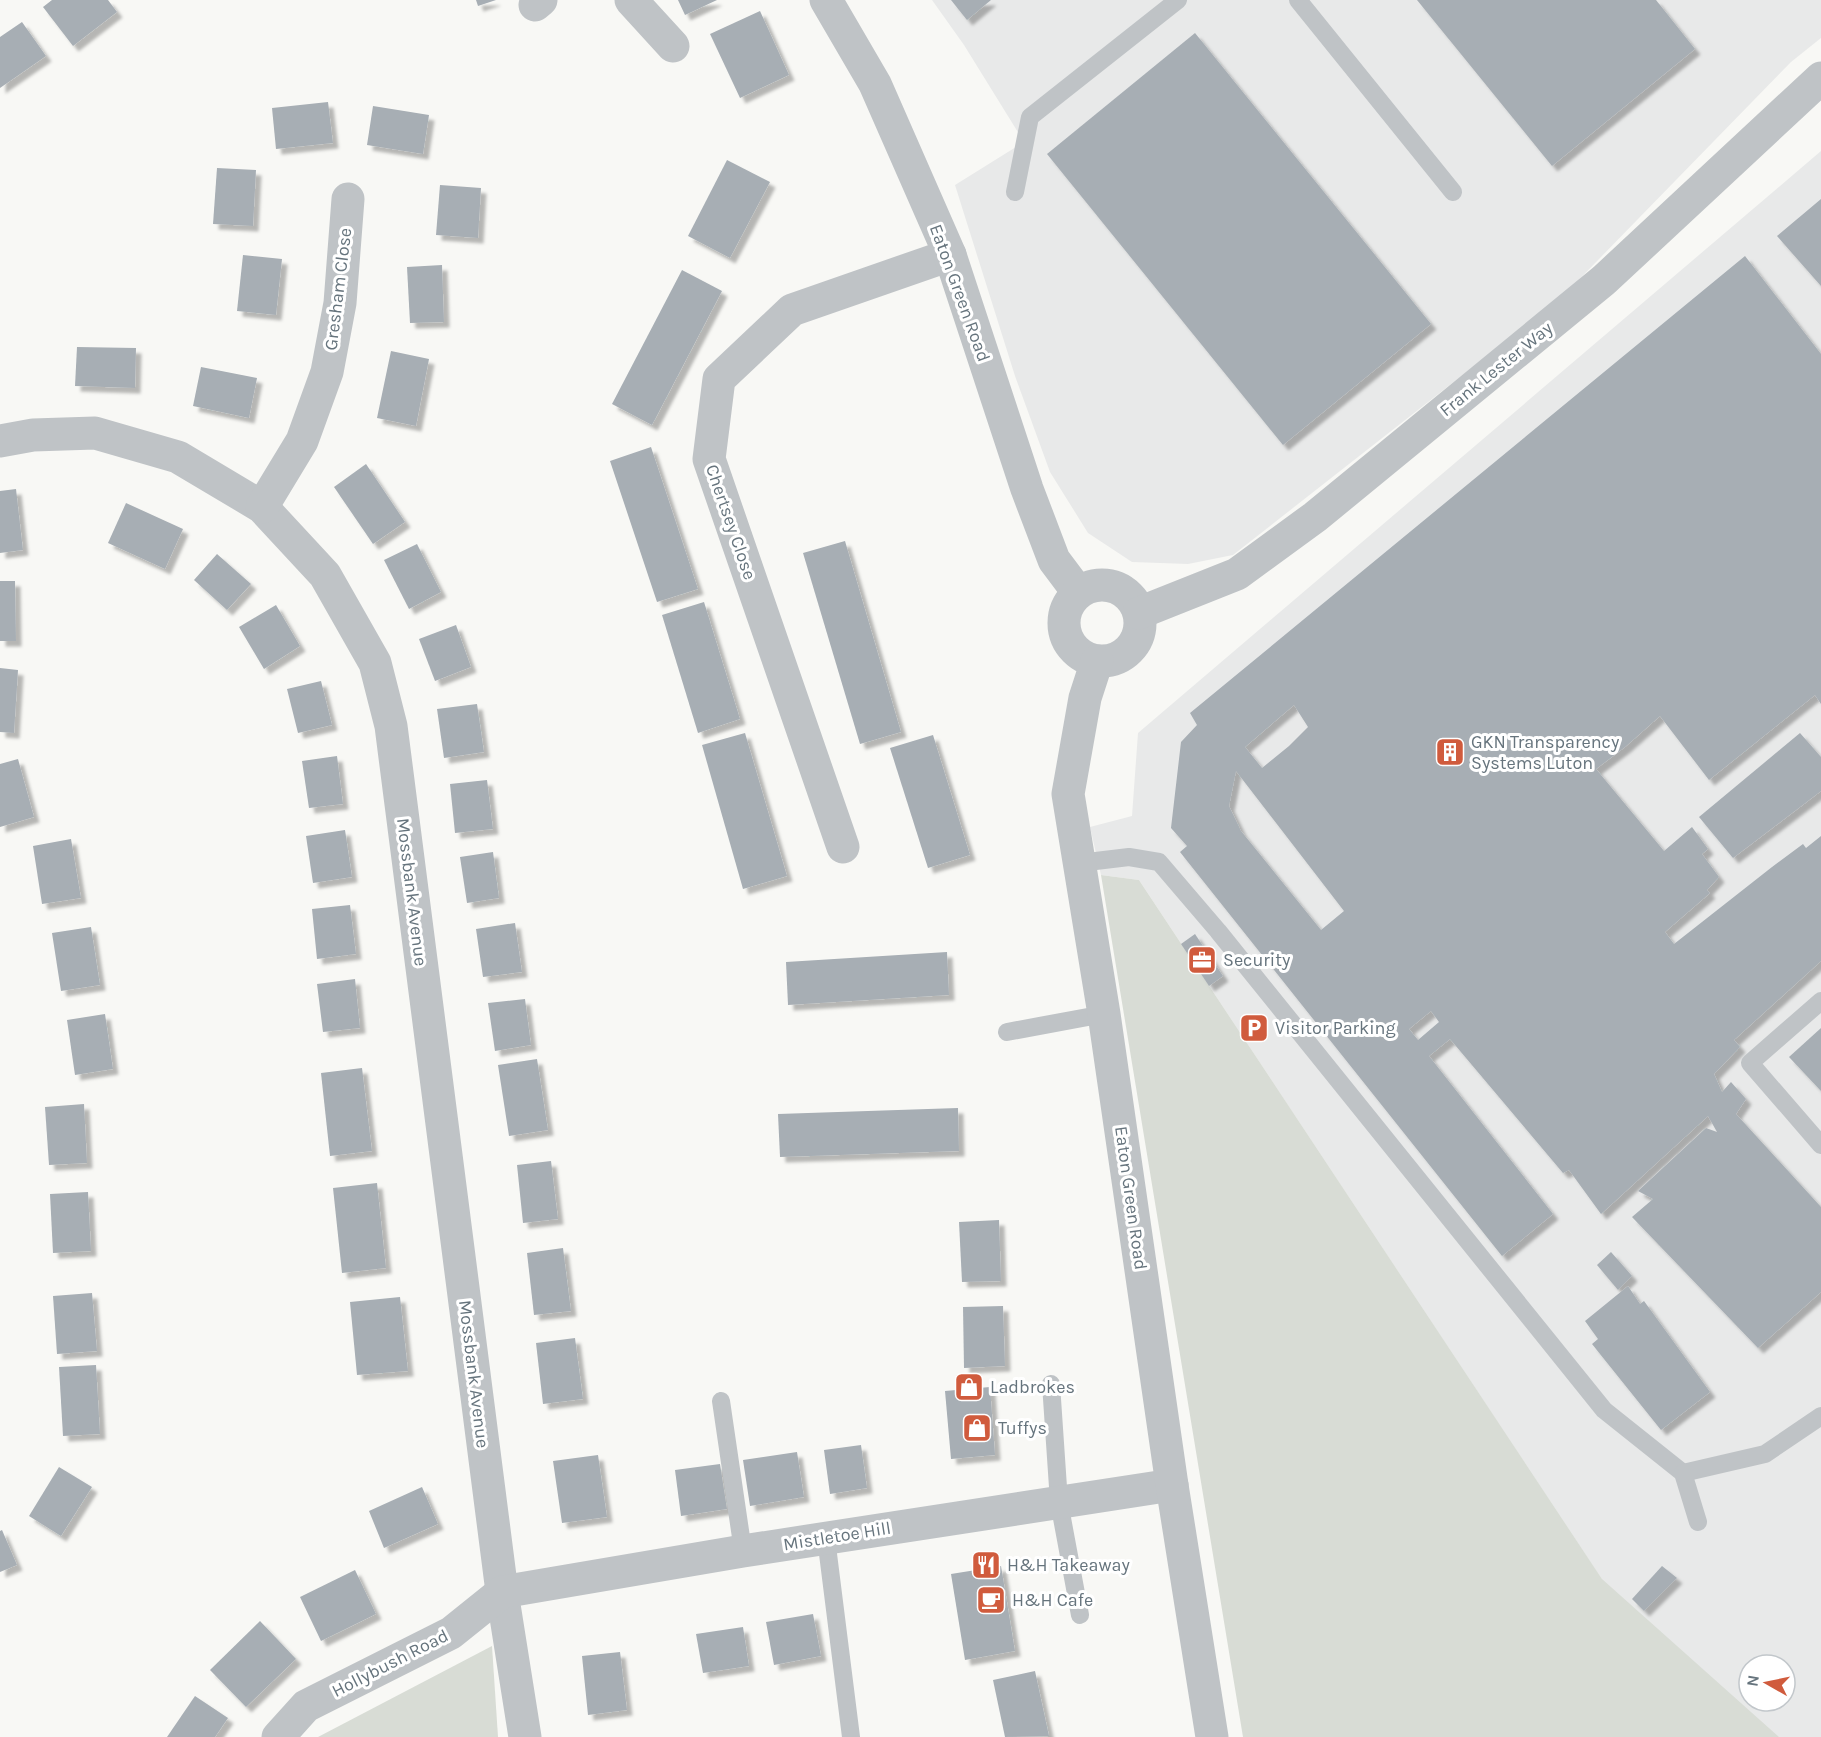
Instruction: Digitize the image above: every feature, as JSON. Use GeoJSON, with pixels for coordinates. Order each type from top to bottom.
{"type":"FeatureCollection","features":[{"type":"Feature","properties":{"kind":"street"},"geometry":{"type":"LineString","coordinates":[[632,0],[673,46]]}},
{"type":"Feature","properties":{"kind":"street","name":"Eaton Green Road"},"geometry":{"type":"LineString","coordinates":[[826,0],[875,84],[950,255],[1027,489],[1054,560],[1078,592]]}},
{"type":"Feature","properties":{"kind":"street","name":"Frank Lester Way"},"geometry":{"type":"LineString","coordinates":[[1139,614],[1237,574],[1316,517],[1604,280],[1821,78]]}},
{"type":"Feature","properties":{"kind":"street","name":"Gresham Close"},"geometry":{"type":"LineString","coordinates":[[262,507],[302,441],[327,372],[340,303],[348,199]]}},
{"type":"Feature","properties":{"kind":"street","name":"Chertsey Close"},"geometry":{"type":"LineString","coordinates":[[843,847],[709,459],[719,379],[792,310],[950,255]]}},
{"type":"Feature","properties":{"kind":"street","name":"Mossbank Avenue"},"geometry":{"type":"LineString","coordinates":[[0,441],[33,435],[95,433],[178,457],[262,507],[325,575],[375,663],[391,726],[502,1592]]}},
{"type":"Feature","properties":{"kind":"street"},"geometry":{"type":"LineString","coordinates":[[1102,584],[1114,586],[1125,592],[1134,602],[1139,614],[1138,637],[1123,655],[1112,660],[1097,661],[1076,651],[1068,640],[1064,628],[1064,614],[1069,602],[1078,592],[1089,586],[1102,584]]}},
{"type":"Feature","properties":{"kind":"street","name":"Eaton Green Road"},"geometry":{"type":"LineString","coordinates":[[1097,661],[1084,698],[1068,794],[1104,1014],[1172,1485],[1212,1737]]}},
{"type":"Feature","properties":{"kind":"street","name":"Mistletoe Hill"},"geometry":{"type":"LineString","coordinates":[[502,1592],[743,1551],[1172,1485]]}},
{"type":"Feature","properties":{"kind":"street"},"geometry":{"type":"LineString","coordinates":[[502,1592],[525,1737]]}},
{"type":"Feature","properties":{"kind":"street","name":"Hollybush Road"},"geometry":{"type":"LineString","coordinates":[[278,1737],[306,1706],[451,1632],[502,1592]]}},
{"type":"Feature","properties":{"kind":"lane"},"geometry":{"type":"LineString","coordinates":[[1015,192],[1030,117],[1178,0]]}},
{"type":"Feature","properties":{"kind":"lane"},"geometry":{"type":"LineString","coordinates":[[1298,0],[1453,192]]}},
{"type":"Feature","properties":{"kind":"lane"},"geometry":{"type":"LineString","coordinates":[[1079,863],[1129,858],[1159,862],[1247,967],[1604,1410],[1683,1473],[1698,1522]]}},
{"type":"Feature","properties":{"kind":"lane"},"geometry":{"type":"LineString","coordinates":[[1821,1001],[1750,1063],[1821,1145]]}},
{"type":"Feature","properties":{"kind":"lane"},"geometry":{"type":"LineString","coordinates":[[1007,1032],[1104,1014]]}},
{"type":"Feature","properties":{"kind":"lane"},"geometry":{"type":"LineString","coordinates":[[1051,1384],[1059,1502],[1080,1615]]}},
{"type":"Feature","properties":{"kind":"lane"},"geometry":{"type":"LineString","coordinates":[[721,1401],[743,1551]]}},
{"type":"Feature","properties":{"kind":"lane"},"geometry":{"type":"LineString","coordinates":[[1683,1473],[1765,1454],[1821,1416]]}},
{"type":"Feature","properties":{"kind":"lane"},"geometry":{"type":"LineString","coordinates":[[826,1538],[851,1737]]}},
{"type":"Feature","properties":{"kind":"shaded area"},"geometry":{"type":"Polygon","coordinates":[[[932,0],[1821,0],[1821,38],[1791,62],[1562,297],[1233,555],[1188,564],[1132,562],[1088,533],[1050,472],[1015,376],[955,185],[1024,142],[964,45],[932,0]]]}},
{"type":"Feature","properties":{"kind":"shaded area"},"geometry":{"type":"Polygon","coordinates":[[[1821,151],[1821,1737],[1776,1737],[1749,1713],[1797,1713],[1797,1653],[1737,1653],[1737,1702],[1607,1587],[1139,880],[1101,875],[1090,827],[1132,816],[1138,733],[1821,151]]]}},
{"type":"Feature","properties":{"kind":"shaded area"},"geometry":{"type":"Polygon","coordinates":[[[1101,875],[1139,880],[1602,1579],[1737,1700],[1737,1713],[1752,1713],[1779,1737],[1243,1737],[1101,875]]]}},
{"type":"Feature","properties":{"kind":"shaded area"},"geometry":{"type":"Polygon","coordinates":[[[492,1646],[498,1737],[318,1737],[492,1646]]]}},
{"type":"Feature","properties":{"kind":"building"},"geometry":{"type":"Polygon","coordinates":[[[52,0],[108,0],[117,12],[73,46],[43,7],[52,0]]]}},
{"type":"Feature","properties":{"kind":"building"},"geometry":{"type":"Polygon","coordinates":[[[476,0],[496,0],[478,6],[476,0]]]}},
{"type":"Feature","properties":{"kind":"building"},"geometry":{"type":"Polygon","coordinates":[[[678,0],[717,0],[685,15],[678,0]]]}},
{"type":"Feature","properties":{"kind":"building"},"geometry":{"type":"Polygon","coordinates":[[[951,0],[991,0],[967,20],[951,0]]]}},
{"type":"Feature","properties":{"kind":"building"},"geometry":{"type":"Polygon","coordinates":[[[1417,0],[1656,0],[1695,49],[1552,166],[1417,0]]]}},
{"type":"Feature","properties":{"kind":"building"},"geometry":{"type":"Polygon","coordinates":[[[760,11],[789,75],[740,98],[710,34],[760,11]]]}},
{"type":"Feature","properties":{"kind":"building"},"geometry":{"type":"Polygon","coordinates":[[[22,22],[46,56],[0,88],[0,37],[22,22]]]}},
{"type":"Feature","properties":{"kind":"building"},"geometry":{"type":"Polygon","coordinates":[[[1195,33],[1431,324],[1283,445],[1047,154],[1195,33]]]}},
{"type":"Feature","properties":{"kind":"building"},"geometry":{"type":"Polygon","coordinates":[[[328,102],[333,143],[276,149],[272,108],[328,102]]]}},
{"type":"Feature","properties":{"kind":"building"},"geometry":{"type":"Polygon","coordinates":[[[373,106],[429,115],[423,154],[367,145],[373,106]]]}},
{"type":"Feature","properties":{"kind":"building"},"geometry":{"type":"Polygon","coordinates":[[[727,160],[770,182],[730,258],[688,236],[727,160]]]}},
{"type":"Feature","properties":{"kind":"building"},"geometry":{"type":"Polygon","coordinates":[[[217,168],[256,170],[253,226],[213,224],[217,168]]]}},
{"type":"Feature","properties":{"kind":"building"},"geometry":{"type":"Polygon","coordinates":[[[440,185],[481,188],[478,238],[436,235],[440,185]]]}},
{"type":"Feature","properties":{"kind":"building"},"geometry":{"type":"Polygon","coordinates":[[[1821,199],[1821,286],[1777,236],[1821,199]]]}},
{"type":"Feature","properties":{"kind":"building"},"geometry":{"type":"Polygon","coordinates":[[[243,255],[282,259],[276,315],[237,311],[243,255]]]}},
{"type":"Feature","properties":{"kind":"building","name":"GKN Transparency Systems Luton"},"geometry":{"type":"Polygon","coordinates":[[[1745,256],[1821,354],[1821,704],[1815,695],[1709,780],[1660,716],[1596,769],[1664,851],[1692,827],[1708,849],[1702,854],[1719,877],[1707,890],[1710,893],[1665,932],[1674,944],[1803,844],[1806,848],[1821,836],[1821,961],[1734,1040],[1740,1047],[1714,1074],[1722,1092],[1731,1082],[1746,1099],[1736,1114],[1821,1207],[1821,1292],[1758,1348],[1632,1217],[1653,1199],[1638,1191],[1706,1128],[1717,1132],[1708,1116],[1601,1214],[1569,1170],[1563,1173],[1450,1039],[1429,1056],[1553,1214],[1502,1256],[1180,852],[1187,846],[1171,828],[1181,742],[1197,725],[1190,713],[1745,256]],[[1294,705],[1245,747],[1262,768],[1308,727],[1294,705]],[[1236,771],[1229,806],[1241,831],[1321,930],[1344,911],[1236,771]],[[1431,1011],[1409,1029],[1418,1040],[1439,1022],[1431,1011]]]}},
{"type":"Feature","properties":{"kind":"building"},"geometry":{"type":"Polygon","coordinates":[[[442,265],[444,322],[410,323],[407,267],[442,265]]]}},
{"type":"Feature","properties":{"kind":"building"},"geometry":{"type":"Polygon","coordinates":[[[682,270],[722,291],[652,425],[612,404],[682,270]]]}},
{"type":"Feature","properties":{"kind":"building"},"geometry":{"type":"Polygon","coordinates":[[[77,347],[136,348],[135,388],[75,386],[77,347]]]}},
{"type":"Feature","properties":{"kind":"building"},"geometry":{"type":"Polygon","coordinates":[[[391,351],[429,359],[416,426],[377,418],[391,351]]]}},
{"type":"Feature","properties":{"kind":"building"},"geometry":{"type":"Polygon","coordinates":[[[201,367],[257,378],[249,418],[193,406],[201,367]]]}},
{"type":"Feature","properties":{"kind":"building"},"geometry":{"type":"Polygon","coordinates":[[[651,447],[698,589],[657,602],[610,461],[651,447]]]}},
{"type":"Feature","properties":{"kind":"building"},"geometry":{"type":"Polygon","coordinates":[[[366,464],[405,522],[373,544],[334,487],[366,464]]]}},
{"type":"Feature","properties":{"kind":"building"},"geometry":{"type":"Polygon","coordinates":[[[16,489],[23,550],[0,553],[0,491],[16,489]]]}},
{"type":"Feature","properties":{"kind":"building"},"geometry":{"type":"Polygon","coordinates":[[[126,503],[183,529],[165,569],[108,543],[126,503]]]}},
{"type":"Feature","properties":{"kind":"building"},"geometry":{"type":"Polygon","coordinates":[[[845,541],[901,732],[860,744],[803,553],[845,541]]]}},
{"type":"Feature","properties":{"kind":"building"},"geometry":{"type":"Polygon","coordinates":[[[417,544],[441,592],[409,609],[384,560],[417,544]]]}},
{"type":"Feature","properties":{"kind":"building"},"geometry":{"type":"Polygon","coordinates":[[[217,554],[251,584],[227,610],[194,580],[217,554]]]}},
{"type":"Feature","properties":{"kind":"building"},"geometry":{"type":"Polygon","coordinates":[[[0,581],[15,581],[16,641],[0,641],[0,581]]]}},
{"type":"Feature","properties":{"kind":"building"},"geometry":{"type":"Polygon","coordinates":[[[704,602],[740,719],[698,733],[662,615],[704,602]]]}},
{"type":"Feature","properties":{"kind":"building"},"geometry":{"type":"Polygon","coordinates":[[[276,605],[300,646],[264,669],[239,627],[276,605]]]}},
{"type":"Feature","properties":{"kind":"building"},"geometry":{"type":"Polygon","coordinates":[[[456,625],[471,667],[435,681],[419,639],[456,625]]]}},
{"type":"Feature","properties":{"kind":"building"},"geometry":{"type":"Polygon","coordinates":[[[0,668],[18,670],[14,733],[0,732],[0,668]]]}},
{"type":"Feature","properties":{"kind":"building"},"geometry":{"type":"Polygon","coordinates":[[[321,681],[332,725],[298,733],[287,689],[321,681]]]}},
{"type":"Feature","properties":{"kind":"building"},"geometry":{"type":"Polygon","coordinates":[[[477,704],[484,752],[444,758],[437,709],[477,704]]]}},
{"type":"Feature","properties":{"kind":"building"},"geometry":{"type":"Polygon","coordinates":[[[745,733],[787,876],[743,889],[702,745],[745,733]]]}},
{"type":"Feature","properties":{"kind":"building"},"geometry":{"type":"Polygon","coordinates":[[[1800,733],[1821,757],[1821,791],[1733,858],[1699,817],[1800,733]]]}},
{"type":"Feature","properties":{"kind":"building"},"geometry":{"type":"Polygon","coordinates":[[[933,735],[970,855],[928,868],[890,748],[933,735]]]}},
{"type":"Feature","properties":{"kind":"building"},"geometry":{"type":"Polygon","coordinates":[[[337,756],[343,804],[309,808],[302,761],[337,756]]]}},
{"type":"Feature","properties":{"kind":"building"},"geometry":{"type":"Polygon","coordinates":[[[18,759],[34,817],[0,827],[0,764],[18,759]]]}},
{"type":"Feature","properties":{"kind":"building"},"geometry":{"type":"Polygon","coordinates":[[[487,780],[493,829],[455,833],[450,784],[487,780]]]}},
{"type":"Feature","properties":{"kind":"building"},"geometry":{"type":"Polygon","coordinates":[[[345,830],[352,877],[313,883],[306,836],[345,830]]]}},
{"type":"Feature","properties":{"kind":"building"},"geometry":{"type":"Polygon","coordinates":[[[71,839],[81,898],[42,904],[33,846],[71,839]]]}},
{"type":"Feature","properties":{"kind":"building"},"geometry":{"type":"Polygon","coordinates":[[[493,852],[499,898],[467,903],[460,857],[493,852]]]}},
{"type":"Feature","properties":{"kind":"building"},"geometry":{"type":"Polygon","coordinates":[[[350,905],[356,954],[317,959],[312,909],[350,905]]]}},
{"type":"Feature","properties":{"kind":"building"},"geometry":{"type":"Polygon","coordinates":[[[515,923],[522,972],[483,977],[476,929],[515,923]]]}},
{"type":"Feature","properties":{"kind":"building"},"geometry":{"type":"Polygon","coordinates":[[[91,927],[100,985],[61,991],[52,933],[91,927]]]}},
{"type":"Feature","properties":{"kind":"building","name":"Security"},"geometry":{"type":"Polygon","coordinates":[[[1195,934],[1223,976],[1209,986],[1181,944],[1195,934]]]}},
{"type":"Feature","properties":{"kind":"building"},"geometry":{"type":"Polygon","coordinates":[[[947,952],[949,995],[788,1005],[786,962],[947,952]]]}},
{"type":"Feature","properties":{"kind":"building"},"geometry":{"type":"Polygon","coordinates":[[[355,979],[360,1028],[323,1032],[317,984],[355,979]]]}},
{"type":"Feature","properties":{"kind":"building"},"geometry":{"type":"Polygon","coordinates":[[[525,999],[531,1045],[495,1051],[488,1003],[525,999]]]}},
{"type":"Feature","properties":{"kind":"building"},"geometry":{"type":"Polygon","coordinates":[[[105,1014],[113,1069],[75,1075],[67,1020],[105,1014]]]}},
{"type":"Feature","properties":{"kind":"building"},"geometry":{"type":"Polygon","coordinates":[[[1821,1028],[1821,1091],[1789,1057],[1821,1028]]]}},
{"type":"Feature","properties":{"kind":"building"},"geometry":{"type":"Polygon","coordinates":[[[537,1059],[548,1130],[509,1136],[498,1065],[537,1059]]]}},
{"type":"Feature","properties":{"kind":"building"},"geometry":{"type":"Polygon","coordinates":[[[362,1068],[372,1151],[330,1156],[321,1073],[362,1068]]]}},
{"type":"Feature","properties":{"kind":"building"},"geometry":{"type":"Polygon","coordinates":[[[84,1104],[87,1163],[49,1165],[45,1107],[84,1104]]]}},
{"type":"Feature","properties":{"kind":"building"},"geometry":{"type":"Polygon","coordinates":[[[958,1108],[959,1151],[780,1157],[778,1114],[958,1108]]]}},
{"type":"Feature","properties":{"kind":"building"},"geometry":{"type":"Polygon","coordinates":[[[551,1161],[558,1219],[523,1223],[517,1165],[551,1161]]]}},
{"type":"Feature","properties":{"kind":"building"},"geometry":{"type":"Polygon","coordinates":[[[377,1183],[386,1268],[342,1273],[333,1188],[377,1183]]]}},
{"type":"Feature","properties":{"kind":"building"},"geometry":{"type":"Polygon","coordinates":[[[88,1192],[91,1251],[53,1253],[50,1194],[88,1192]]]}},
{"type":"Feature","properties":{"kind":"building"},"geometry":{"type":"Polygon","coordinates":[[[999,1220],[1001,1281],[962,1282],[959,1222],[999,1220]]]}},
{"type":"Feature","properties":{"kind":"building"},"geometry":{"type":"Polygon","coordinates":[[[563,1248],[571,1311],[534,1315],[527,1253],[563,1248]]]}},
{"type":"Feature","properties":{"kind":"building"},"geometry":{"type":"Polygon","coordinates":[[[1611,1252],[1632,1276],[1618,1290],[1597,1265],[1611,1252]]]}},
{"type":"Feature","properties":{"kind":"building"},"geometry":{"type":"Polygon","coordinates":[[[1628,1286],[1640,1304],[1644,1301],[1710,1392],[1661,1430],[1592,1344],[1598,1339],[1585,1321],[1628,1286]]]}},
{"type":"Feature","properties":{"kind":"building"},"geometry":{"type":"Polygon","coordinates":[[[92,1293],[97,1351],[57,1354],[53,1296],[92,1293]]]}},
{"type":"Feature","properties":{"kind":"building"},"geometry":{"type":"Polygon","coordinates":[[[400,1297],[408,1371],[357,1375],[350,1302],[400,1297]]]}},
{"type":"Feature","properties":{"kind":"building"},"geometry":{"type":"Polygon","coordinates":[[[1003,1306],[1005,1366],[964,1368],[963,1307],[1003,1306]]]}},
{"type":"Feature","properties":{"kind":"building"},"geometry":{"type":"Polygon","coordinates":[[[575,1338],[583,1399],[543,1404],[536,1343],[575,1338]]]}},
{"type":"Feature","properties":{"kind":"building"},"geometry":{"type":"Polygon","coordinates":[[[96,1365],[100,1434],[63,1436],[59,1367],[96,1365]]]}},
{"type":"Feature","properties":{"kind":"building"},"geometry":{"type":"Polygon","coordinates":[[[990,1387],[995,1455],[951,1459],[945,1391],[990,1387]]]}},
{"type":"Feature","properties":{"kind":"building"},"geometry":{"type":"Polygon","coordinates":[[[861,1445],[867,1488],[830,1494],[824,1450],[861,1445]]]}},
{"type":"Feature","properties":{"kind":"building"},"geometry":{"type":"Polygon","coordinates":[[[797,1452],[804,1497],[750,1506],[743,1460],[797,1452]]]}},
{"type":"Feature","properties":{"kind":"building"},"geometry":{"type":"Polygon","coordinates":[[[598,1455],[607,1517],[562,1523],[553,1461],[598,1455]]]}},
{"type":"Feature","properties":{"kind":"building"},"geometry":{"type":"Polygon","coordinates":[[[720,1464],[727,1509],[681,1516],[675,1470],[720,1464]]]}},
{"type":"Feature","properties":{"kind":"building"},"geometry":{"type":"Polygon","coordinates":[[[59,1467],[92,1487],[61,1536],[29,1516],[59,1467]]]}},
{"type":"Feature","properties":{"kind":"building"},"geometry":{"type":"Polygon","coordinates":[[[422,1487],[438,1524],[384,1548],[369,1511],[422,1487]]]}},
{"type":"Feature","properties":{"kind":"building"},"geometry":{"type":"Polygon","coordinates":[[[2,1530],[17,1565],[0,1572],[0,1531],[2,1530]]]}},
{"type":"Feature","properties":{"kind":"building"},"geometry":{"type":"Polygon","coordinates":[[[1001,1566],[1015,1651],[965,1660],[951,1574],[1001,1566]]]}},
{"type":"Feature","properties":{"kind":"building"},"geometry":{"type":"Polygon","coordinates":[[[1662,1566],[1677,1578],[1644,1611],[1632,1599],[1662,1566]]]}},
{"type":"Feature","properties":{"kind":"building"},"geometry":{"type":"Polygon","coordinates":[[[355,1570],[376,1614],[321,1641],[300,1597],[355,1570]]]}},
{"type":"Feature","properties":{"kind":"building"},"geometry":{"type":"Polygon","coordinates":[[[813,1614],[821,1656],[774,1665],[766,1622],[813,1614]]]}},
{"type":"Feature","properties":{"kind":"building"},"geometry":{"type":"Polygon","coordinates":[[[260,1621],[296,1659],[246,1707],[210,1670],[260,1621]]]}},
{"type":"Feature","properties":{"kind":"building"},"geometry":{"type":"Polygon","coordinates":[[[743,1627],[749,1666],[703,1673],[696,1634],[743,1627]]]}},
{"type":"Feature","properties":{"kind":"building"},"geometry":{"type":"Polygon","coordinates":[[[620,1652],[627,1710],[588,1715],[582,1656],[620,1652]]]}},
{"type":"Feature","properties":{"kind":"building"},"geometry":{"type":"Polygon","coordinates":[[[1035,1671],[1049,1736],[1005,1737],[993,1680],[1035,1671]]]}},
{"type":"Feature","properties":{"kind":"building"},"geometry":{"type":"Polygon","coordinates":[[[195,1696],[228,1718],[215,1737],[167,1737],[195,1696]]]}},
{"type":"Feature","properties":{"kind":"place","name":"GKN Transparency Systems Luton"},"geometry":{"type":"Point","coordinates":[1450,752]}},
{"type":"Feature","properties":{"kind":"place","name":"Security"},"geometry":{"type":"Point","coordinates":[1202,960]}},
{"type":"Feature","properties":{"kind":"place","name":"Visitor Parking"},"geometry":{"type":"Point","coordinates":[1254,1028]}},
{"type":"Feature","properties":{"kind":"place","name":"Ladbrokes"},"geometry":{"type":"Point","coordinates":[969,1387]}},
{"type":"Feature","properties":{"kind":"place","name":"Tuffys"},"geometry":{"type":"Point","coordinates":[977,1428]}},
{"type":"Feature","properties":{"kind":"place","name":"H&H Takeaway"},"geometry":{"type":"Point","coordinates":[986,1565]}},
{"type":"Feature","properties":{"kind":"place","name":"H&H Cafe"},"geometry":{"type":"Point","coordinates":[991,1600]}}]}
